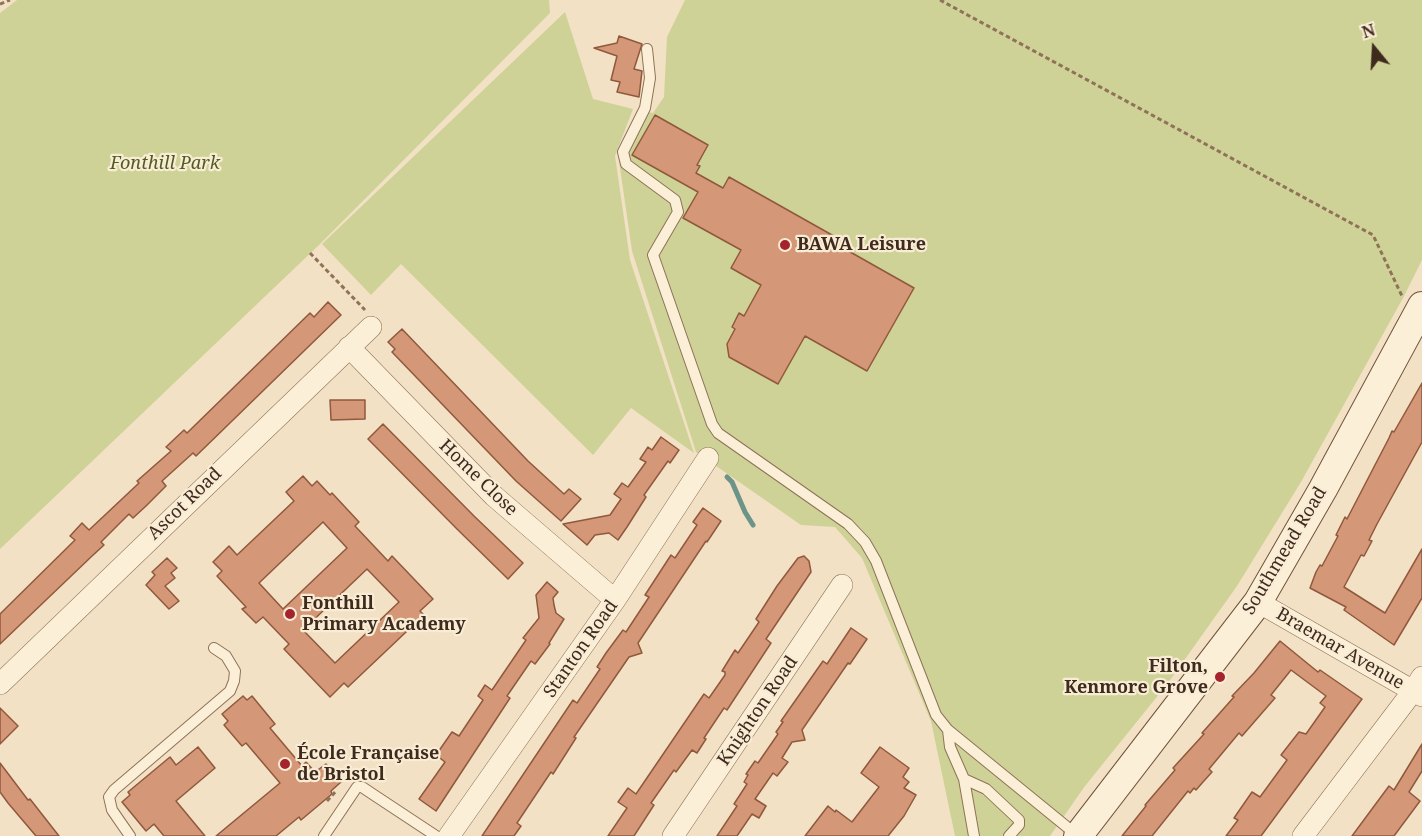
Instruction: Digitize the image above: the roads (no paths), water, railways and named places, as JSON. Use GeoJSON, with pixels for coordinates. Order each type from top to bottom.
{"type":"FeatureCollection","features":[{"type":"Feature","properties":{"kind":"main road","name":"Southmead Road"},"geometry":{"type":"LineString","coordinates":[[1078,836],[1258,602],[1420,312]]}},
{"type":"Feature","properties":{"kind":"street","name":"Ascot Road"},"geometry":{"type":"LineString","coordinates":[[0,684],[371,327]]}},
{"type":"Feature","properties":{"kind":"street","name":"Home Close"},"geometry":{"type":"LineString","coordinates":[[349,347],[494,496],[615,600]]}},
{"type":"Feature","properties":{"kind":"street","name":"Stanton Road"},"geometry":{"type":"LineString","coordinates":[[449,836],[615,600],[708,458]]}},
{"type":"Feature","properties":{"kind":"street","name":"Knighton Road"},"geometry":{"type":"LineString","coordinates":[[673,836],[842,585]]}},
{"type":"Feature","properties":{"kind":"street","name":"Braemar Avenue"},"geometry":{"type":"LineString","coordinates":[[1258,602],[1419,688]]}},
{"type":"Feature","properties":{"kind":"street"},"geometry":{"type":"LineString","coordinates":[[1303,836],[1419,688]]}},
{"type":"Feature","properties":{"kind":"lane"},"geometry":{"type":"LineString","coordinates":[[647,49],[650,78],[645,108],[623,152],[626,164],[675,200],[678,212],[653,255],[712,424],[718,433],[848,524],[865,542],[876,561],[936,715],[948,730],[1078,836]]}},
{"type":"Feature","properties":{"kind":"lane"},"geometry":{"type":"LineString","coordinates":[[130,836],[111,810],[109,797],[114,790],[230,691],[235,671],[226,656],[214,648]]}},
{"type":"Feature","properties":{"kind":"lane"},"geometry":{"type":"LineString","coordinates":[[948,730],[950,747],[964,779],[974,836]]}},
{"type":"Feature","properties":{"kind":"lane"},"geometry":{"type":"LineString","coordinates":[[964,779],[986,789],[1019,820],[1019,825],[1009,836]]}},
{"type":"Feature","properties":{"kind":"lane"},"geometry":{"type":"LineString","coordinates":[[324,836],[357,787],[362,787],[436,836]]}},
{"type":"Feature","properties":{"kind":"waterway"},"geometry":{"type":"LineString","coordinates":[[727,477],[732,482],[753,525]]}},
{"type":"Feature","properties":{"kind":"place","name":"BAWA Leisure"},"geometry":{"type":"Point","coordinates":[785,245]}},
{"type":"Feature","properties":{"kind":"place","name":"Fonthill Primary Academy"},"geometry":{"type":"Point","coordinates":[290,614]}},
{"type":"Feature","properties":{"kind":"place","name":"Filton, Kenmore Grove"},"geometry":{"type":"Point","coordinates":[1220,677]}},
{"type":"Feature","properties":{"kind":"place","name":"École Française de Bristol"},"geometry":{"type":"Point","coordinates":[285,764]}},
{"type":"Feature","properties":{"kind":"park label","name":"Fonthill Park"},"geometry":{"type":"Point","coordinates":[165,164]}}]}
